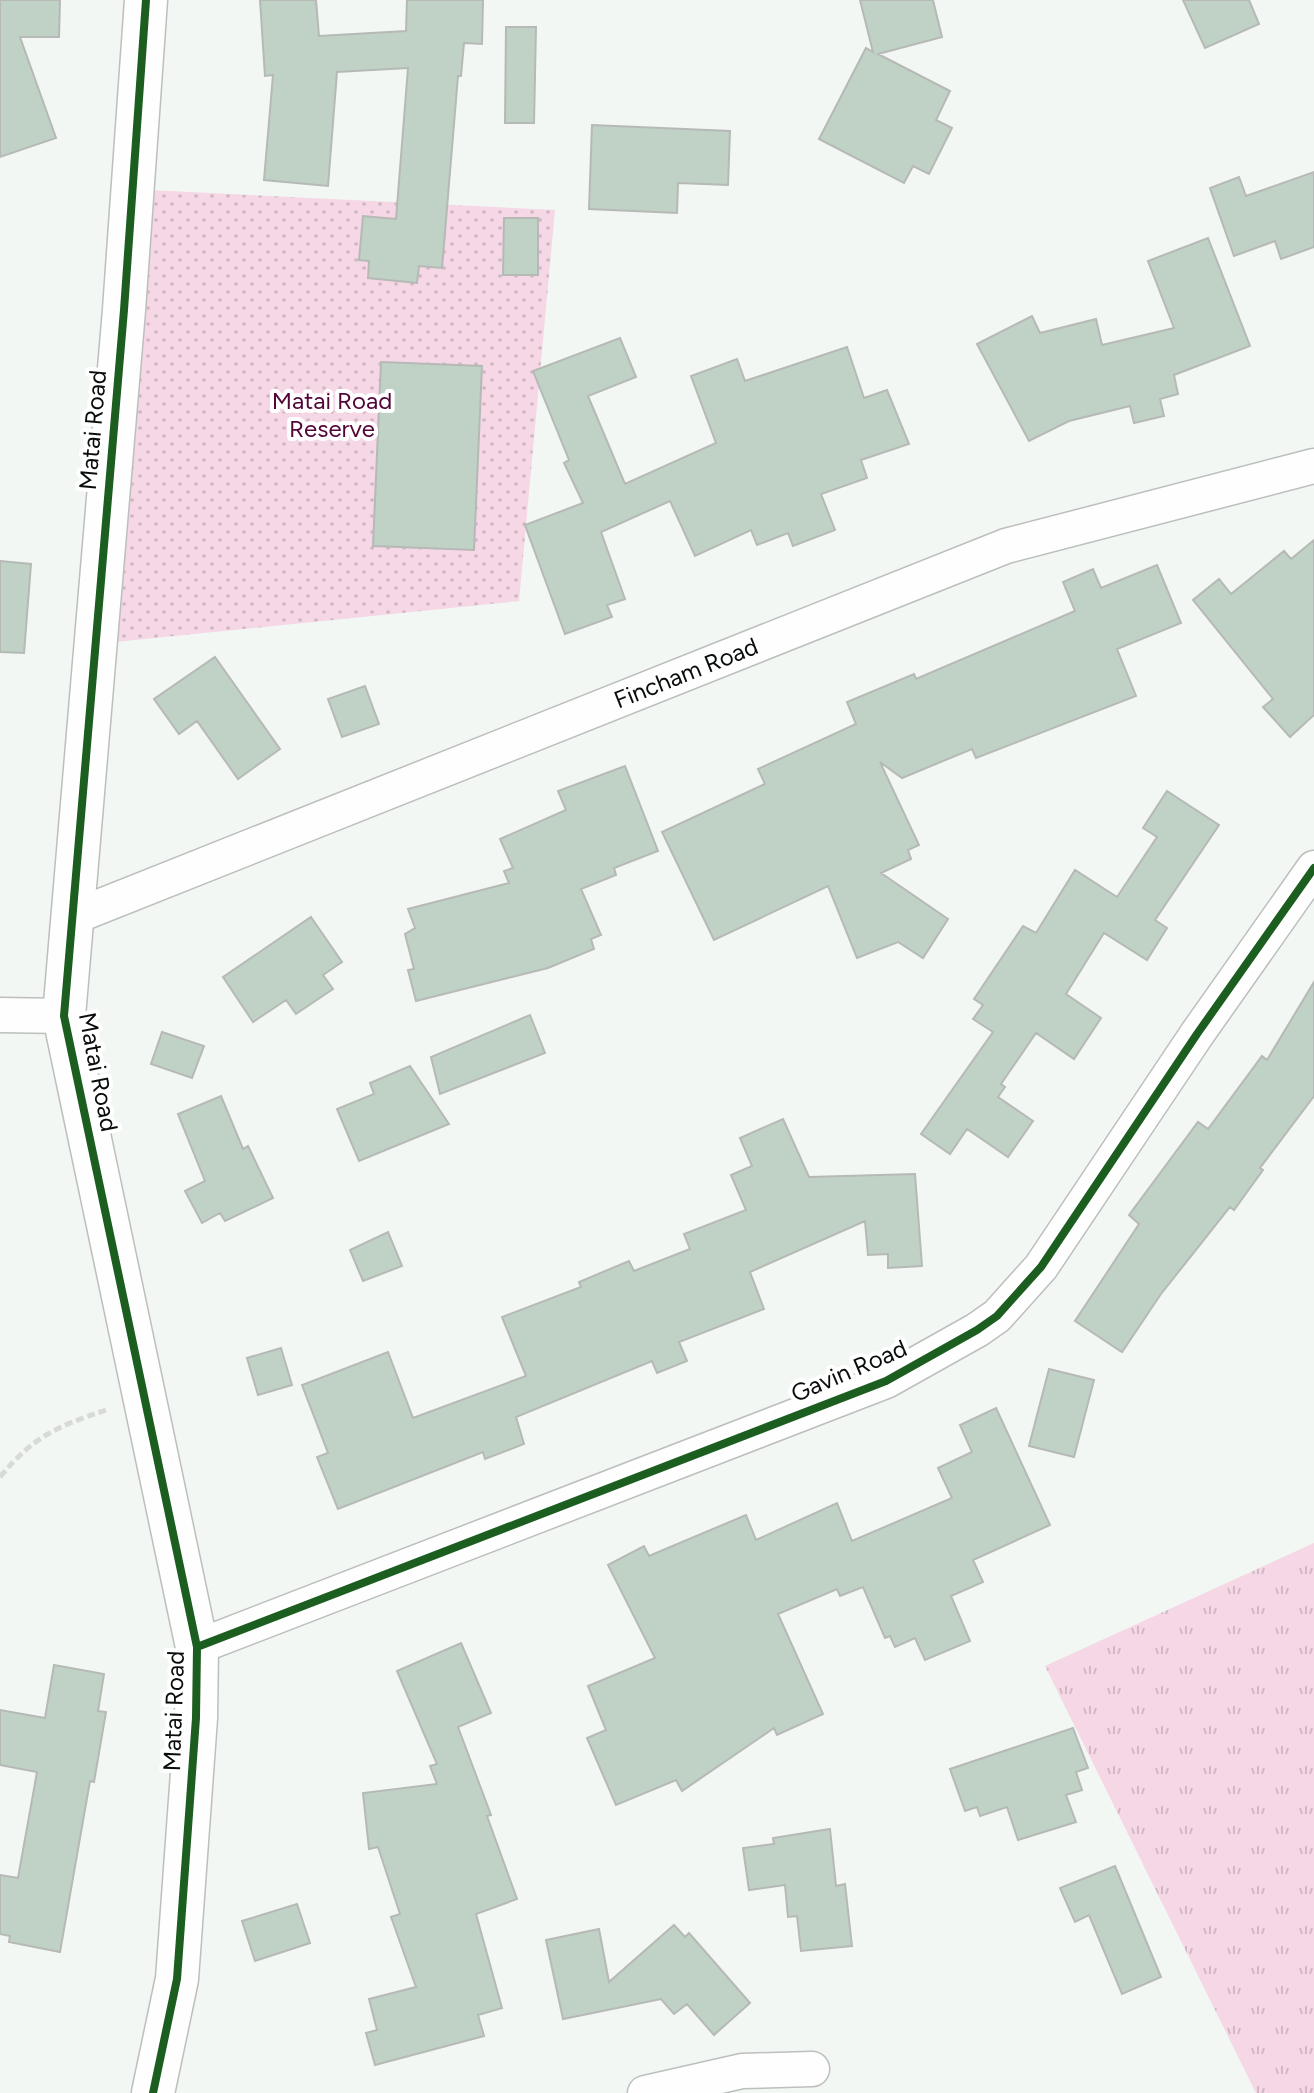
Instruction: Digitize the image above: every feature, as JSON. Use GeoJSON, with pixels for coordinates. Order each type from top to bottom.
{"type":"FeatureCollection","features":[{"type":"Feature","properties":{"kind":"street","name":"Matai Road"},"geometry":{"type":"LineString","coordinates":[[146,0],[124,310],[64,1016],[197,1647],[196,1718],[177,1979],[153,2093]]}},
{"type":"Feature","properties":{"kind":"street","name":"Fincham Road"},"geometry":{"type":"LineString","coordinates":[[71,918],[1006,546],[1314,466]]}},
{"type":"Feature","properties":{"kind":"street","name":"Gavin Road"},"geometry":{"type":"LineString","coordinates":[[197,1647],[886,1381],[977,1330],[1014,1300],[1041,1267],[1197,1034],[1314,868]]}},
{"type":"Feature","properties":{"kind":"street"},"geometry":{"type":"LineString","coordinates":[[0,1015],[64,1016]]}},
{"type":"Feature","properties":{"kind":"street"},"geometry":{"type":"LineString","coordinates":[[645,2093],[742,2071],[812,2069]]}},
{"type":"Feature","properties":{"kind":"path"},"geometry":{"type":"LineString","coordinates":[[0,1477],[28,1445],[56,1427],[145,1397]]}},
{"type":"Feature","properties":{"kind":"green space","name":"Matai Road Reserve"},"geometry":{"type":"Polygon","coordinates":[[[149,190],[555,210],[519,601],[105,643],[149,190]]]}},
{"type":"Feature","properties":{"kind":"green space"},"geometry":{"type":"Polygon","coordinates":[[[1314,1543],[1314,2093],[1256,2093],[1045,1666],[1314,1543]]]}},
{"type":"Feature","properties":{"kind":"building"},"geometry":{"type":"Polygon","coordinates":[[[0,0],[60,0],[59,37],[20,37],[56,138],[0,157],[0,0]]]}},
{"type":"Feature","properties":{"kind":"building"},"geometry":{"type":"Polygon","coordinates":[[[260,0],[316,0],[319,36],[406,31],[407,0],[483,0],[482,44],[464,43],[461,76],[458,76],[442,268],[419,266],[417,283],[368,278],[369,261],[359,260],[363,216],[396,219],[408,68],[337,72],[328,186],[264,180],[273,75],[265,76],[260,0]]]}},
{"type":"Feature","properties":{"kind":"building"},"geometry":{"type":"Polygon","coordinates":[[[860,0],[933,0],[942,37],[878,54],[950,91],[936,120],[952,128],[929,174],[913,166],[904,183],[819,139],[866,48],[873,52],[860,0]]]}},
{"type":"Feature","properties":{"kind":"building"},"geometry":{"type":"Polygon","coordinates":[[[1183,0],[1249,0],[1259,24],[1205,48],[1183,0]]]}},
{"type":"Feature","properties":{"kind":"building"},"geometry":{"type":"Polygon","coordinates":[[[506,27],[536,27],[534,123],[505,123],[506,27]]]}},
{"type":"Feature","properties":{"kind":"building"},"geometry":{"type":"Polygon","coordinates":[[[592,125],[730,131],[728,185],[678,183],[677,213],[589,209],[592,125]]]}},
{"type":"Feature","properties":{"kind":"building"},"geometry":{"type":"Polygon","coordinates":[[[1314,172],[1314,247],[1281,259],[1275,241],[1234,256],[1210,188],[1239,177],[1246,196],[1314,172]]]}},
{"type":"Feature","properties":{"kind":"building"},"geometry":{"type":"Polygon","coordinates":[[[504,218],[538,218],[538,275],[503,275],[504,218]]]}},
{"type":"Feature","properties":{"kind":"building"},"geometry":{"type":"Polygon","coordinates":[[[1208,238],[1250,346],[1174,375],[1178,394],[1160,399],[1164,416],[1134,423],[1130,406],[1069,421],[1029,441],[977,344],[1032,316],[1040,333],[1096,319],[1102,345],[1174,328],[1148,261],[1208,238]]]}},
{"type":"Feature","properties":{"kind":"building"},"geometry":{"type":"Polygon","coordinates":[[[620,338],[636,377],[588,396],[625,484],[716,443],[691,376],[737,359],[745,381],[847,347],[864,398],[887,390],[909,444],[861,460],[867,478],[821,494],[835,530],[793,546],[788,533],[757,545],[751,530],[695,556],[670,501],[601,532],[625,599],[607,605],[612,617],[565,634],[525,525],[583,503],[564,463],[569,460],[533,371],[620,338]]]}},
{"type":"Feature","properties":{"kind":"building"},"geometry":{"type":"Polygon","coordinates":[[[381,362],[482,366],[474,550],[373,546],[381,362]]]}},
{"type":"Feature","properties":{"kind":"building"},"geometry":{"type":"Polygon","coordinates":[[[1314,540],[1314,715],[1290,737],[1263,707],[1273,699],[1193,600],[1219,579],[1231,594],[1284,551],[1291,559],[1314,540]]]}},
{"type":"Feature","properties":{"kind":"building"},"geometry":{"type":"Polygon","coordinates":[[[0,561],[31,564],[24,653],[0,652],[0,561]]]}},
{"type":"Feature","properties":{"kind":"building"},"geometry":{"type":"Polygon","coordinates":[[[1157,565],[1181,623],[1117,649],[1136,696],[976,758],[972,749],[902,778],[880,762],[919,845],[908,850],[911,859],[881,873],[948,919],[923,958],[898,942],[857,958],[828,886],[714,940],[662,832],[765,784],[758,769],[856,724],[847,702],[914,674],[916,679],[1075,611],[1063,582],[1093,569],[1101,588],[1157,565]]]}},
{"type":"Feature","properties":{"kind":"building"},"geometry":{"type":"Polygon","coordinates":[[[215,657],[280,749],[238,779],[197,721],[179,734],[154,699],[215,657]]]}},
{"type":"Feature","properties":{"kind":"building"},"geometry":{"type":"Polygon","coordinates":[[[365,686],[379,724],[342,737],[328,699],[365,686]]]}},
{"type":"Feature","properties":{"kind":"building"},"geometry":{"type":"Polygon","coordinates":[[[625,766],[658,851],[614,868],[616,875],[581,889],[601,935],[591,939],[594,949],[548,968],[416,1001],[408,970],[414,969],[405,934],[415,928],[408,909],[509,883],[504,871],[513,868],[500,839],[566,810],[558,791],[625,766]]]}},
{"type":"Feature","properties":{"kind":"building"},"geometry":{"type":"Polygon","coordinates":[[[1167,791],[1219,825],[1155,920],[1167,928],[1147,960],[1104,933],[1066,994],[1101,1018],[1074,1059],[1036,1033],[1001,1084],[1005,1087],[998,1097],[1033,1121],[1008,1157],[967,1129],[950,1154],[921,1134],[993,1032],[973,1019],[983,1005],[974,999],[1023,926],[1036,933],[1075,870],[1117,897],[1157,837],[1143,828],[1167,791]]]}},
{"type":"Feature","properties":{"kind":"building"},"geometry":{"type":"Polygon","coordinates":[[[311,917],[342,962],[323,975],[333,989],[296,1014],[286,1000],[253,1022],[223,977],[311,917]]]}},
{"type":"Feature","properties":{"kind":"building"},"geometry":{"type":"Polygon","coordinates":[[[1314,982],[1314,1096],[1260,1168],[1263,1170],[1234,1210],[1230,1207],[1161,1294],[1122,1352],[1075,1321],[1139,1224],[1129,1215],[1198,1122],[1208,1129],[1262,1056],[1267,1060],[1314,982]]]}},
{"type":"Feature","properties":{"kind":"building"},"geometry":{"type":"Polygon","coordinates":[[[530,1015],[545,1053],[440,1094],[431,1057],[530,1015]]]}},
{"type":"Feature","properties":{"kind":"building"},"geometry":{"type":"Polygon","coordinates":[[[162,1032],[204,1046],[192,1078],[151,1064],[162,1032]]]}},
{"type":"Feature","properties":{"kind":"building"},"geometry":{"type":"Polygon","coordinates":[[[410,1066],[449,1124],[359,1161],[337,1109],[374,1094],[370,1083],[410,1066]]]}},
{"type":"Feature","properties":{"kind":"building"},"geometry":{"type":"Polygon","coordinates":[[[221,1096],[243,1149],[248,1146],[273,1198],[225,1221],[220,1213],[202,1223],[185,1191],[205,1181],[178,1114],[221,1096]]]}},
{"type":"Feature","properties":{"kind":"building"},"geometry":{"type":"Polygon","coordinates":[[[783,1119],[809,1177],[915,1174],[922,1266],[888,1268],[888,1254],[868,1255],[865,1221],[750,1272],[764,1309],[679,1342],[687,1361],[657,1373],[652,1361],[516,1417],[524,1444],[485,1459],[483,1452],[338,1509],[317,1457],[328,1453],[302,1385],[388,1352],[413,1418],[526,1376],[502,1317],[581,1287],[579,1282],[629,1261],[634,1271],[690,1249],[684,1234],[746,1210],[731,1175],[752,1166],[740,1138],[783,1119]]]}},
{"type":"Feature","properties":{"kind":"building"},"geometry":{"type":"Polygon","coordinates":[[[388,1232],[402,1266],[363,1281],[350,1250],[388,1232]]]}},
{"type":"Feature","properties":{"kind":"building"},"geometry":{"type":"Polygon","coordinates":[[[281,1348],[292,1385],[258,1395],[247,1358],[281,1348]]]}},
{"type":"Feature","properties":{"kind":"building"},"geometry":{"type":"Polygon","coordinates":[[[1049,1369],[1094,1380],[1074,1457],[1029,1446],[1049,1369]]]}},
{"type":"Feature","properties":{"kind":"building"},"geometry":{"type":"Polygon","coordinates":[[[996,1408],[1050,1525],[973,1560],[983,1582],[951,1596],[970,1641],[925,1660],[915,1638],[895,1647],[890,1636],[885,1638],[863,1587],[840,1596],[837,1589],[778,1614],[823,1714],[777,1735],[774,1728],[682,1791],[676,1780],[616,1805],[587,1738],[606,1730],[588,1686],[655,1658],[608,1565],[644,1546],[649,1556],[746,1515],[756,1540],[837,1503],[852,1541],[952,1498],[938,1468],[972,1452],[960,1425],[996,1408]]]}},
{"type":"Feature","properties":{"kind":"building"},"geometry":{"type":"Polygon","coordinates":[[[461,1643],[491,1713],[458,1727],[491,1815],[487,1816],[517,1899],[476,1914],[502,2008],[478,2015],[484,2036],[375,2065],[366,2033],[377,2030],[369,1999],[416,1987],[391,1917],[400,1914],[378,1847],[369,1849],[363,1793],[437,1784],[430,1766],[437,1764],[397,1671],[461,1643]]]}},
{"type":"Feature","properties":{"kind":"building"},"geometry":{"type":"Polygon","coordinates":[[[54,1665],[104,1674],[98,1711],[106,1712],[94,1782],[90,1781],[60,1952],[9,1942],[10,1936],[0,1934],[0,1875],[18,1878],[37,1772],[0,1765],[0,1710],[45,1718],[54,1665]]]}},
{"type":"Feature","properties":{"kind":"building"},"geometry":{"type":"Polygon","coordinates":[[[1073,1728],[1088,1768],[1076,1772],[1082,1790],[1066,1795],[1076,1822],[1018,1840],[1007,1807],[980,1816],[977,1807],[965,1811],[950,1769],[1073,1728]]]}},
{"type":"Feature","properties":{"kind":"building"},"geometry":{"type":"Polygon","coordinates":[[[830,1829],[836,1886],[845,1884],[852,1946],[801,1951],[797,1916],[788,1917],[785,1885],[749,1890],[743,1848],[774,1844],[773,1838],[830,1829]]]}},
{"type":"Feature","properties":{"kind":"building"},"geometry":{"type":"Polygon","coordinates":[[[1115,1866],[1161,1977],[1122,1994],[1089,1915],[1075,1922],[1060,1888],[1115,1866]]]}},
{"type":"Feature","properties":{"kind":"building"},"geometry":{"type":"Polygon","coordinates":[[[297,1904],[310,1943],[255,1961],[242,1921],[297,1904]]]}},
{"type":"Feature","properties":{"kind":"building"},"geometry":{"type":"Polygon","coordinates":[[[674,1925],[685,1937],[689,1933],[750,2003],[714,2035],[687,2004],[674,2014],[661,1999],[563,2019],[546,1940],[599,1929],[609,1982],[674,1925]]]}},
{"type":"Feature","properties":{"kind":"cycle path"},"geometry":{"type":"LineString","coordinates":[[146,0],[124,310],[64,1016],[197,1647],[196,1718],[177,1979],[153,2093]]}},
{"type":"Feature","properties":{"kind":"cycle path"},"geometry":{"type":"LineString","coordinates":[[197,1647],[886,1381],[977,1330],[997,1316],[1041,1267],[1197,1034],[1314,868]]}}]}
